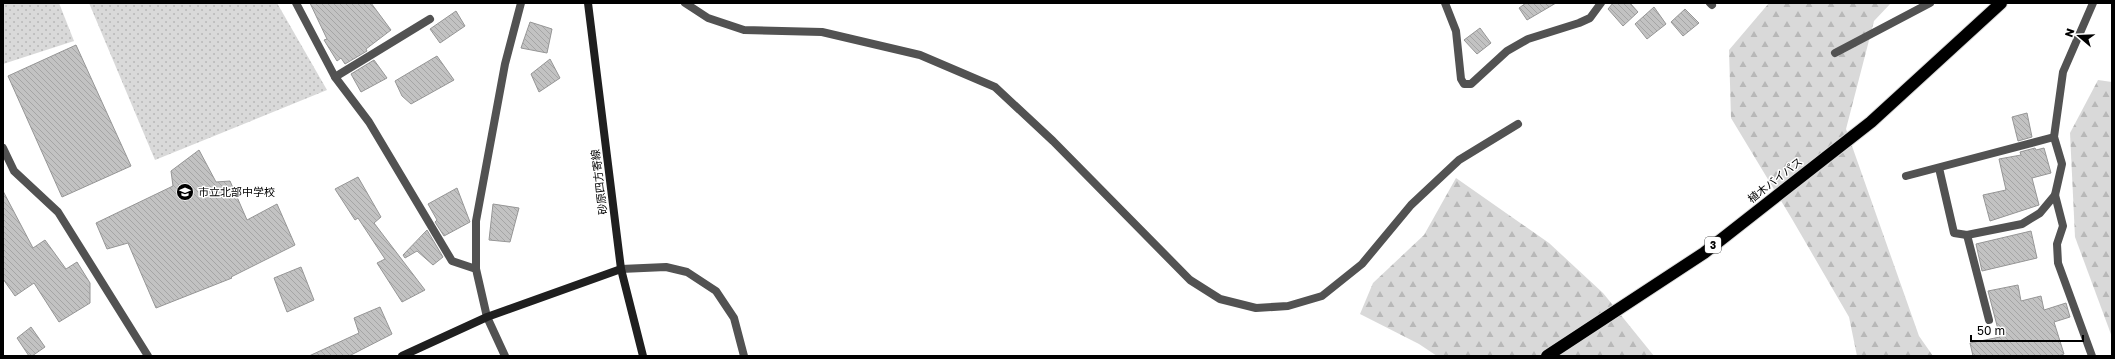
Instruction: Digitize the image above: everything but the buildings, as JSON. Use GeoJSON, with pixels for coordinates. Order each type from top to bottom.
{"type":"FeatureCollection","features":[{"type":"Feature","properties":{"kind":"highway","name":"植木バイパス"},"geometry":{"type":"LineString","coordinates":[[1547,356],[1704,252],[1871,122],[1998,6]]}},
{"type":"Feature","properties":{"kind":"main road","name":"砂原四方寄線"},"geometry":{"type":"LineString","coordinates":[[588,3],[621,269],[643,356]]}},
{"type":"Feature","properties":{"kind":"main road"},"geometry":{"type":"LineString","coordinates":[[402,356],[487,317],[621,269]]}},
{"type":"Feature","properties":{"kind":"street"},"geometry":{"type":"LineString","coordinates":[[296,3],[334,77],[369,122],[452,261],[476,269]]}},
{"type":"Feature","properties":{"kind":"street"},"geometry":{"type":"LineString","coordinates":[[506,356],[487,317],[476,269],[476,221],[505,64],[521,3]]}},
{"type":"Feature","properties":{"kind":"street"},"geometry":{"type":"LineString","coordinates":[[685,3],[708,18],[744,30],[822,32],[920,55],[995,87],[1054,141],[1190,280],[1220,299],[1256,308],[1288,306],[1322,296],[1362,264],[1411,205],[1459,160],[1518,124]]}},
{"type":"Feature","properties":{"kind":"street"},"geometry":{"type":"LineString","coordinates":[[1445,3],[1456,31],[1461,63],[1461,80],[1464,84],[1471,84],[1507,51],[1528,39],[1579,23],[1590,18],[1601,3]]}},
{"type":"Feature","properties":{"kind":"street"},"geometry":{"type":"LineString","coordinates":[[1835,53],[1930,3]]}},
{"type":"Feature","properties":{"kind":"street"},"geometry":{"type":"LineString","coordinates":[[1939,168],[1954,233],[1967,236],[2022,224],[2040,213],[2055,195],[2062,164],[2054,137],[2063,72],[2093,3]]}},
{"type":"Feature","properties":{"kind":"street"},"geometry":{"type":"LineString","coordinates":[[334,77],[430,19]]}},
{"type":"Feature","properties":{"kind":"street"},"geometry":{"type":"LineString","coordinates":[[1906,176],[2054,137]]}},
{"type":"Feature","properties":{"kind":"street"},"geometry":{"type":"LineString","coordinates":[[3,148],[14,171],[58,212],[148,356]]}},
{"type":"Feature","properties":{"kind":"street"},"geometry":{"type":"LineString","coordinates":[[2055,195],[2063,226],[2057,244],[2058,263],[2090,356]]}},
{"type":"Feature","properties":{"kind":"street"},"geometry":{"type":"LineString","coordinates":[[1967,236],[1989,320]]}},
{"type":"Feature","properties":{"kind":"street"},"geometry":{"type":"LineString","coordinates":[[621,269],[666,267],[687,272],[716,291],[734,318],[744,356]]}},
{"type":"Feature","properties":{"kind":"green space"},"geometry":{"type":"Polygon","coordinates":[[[3,3],[59,3],[74,41],[3,64],[3,3]]]}},
{"type":"Feature","properties":{"kind":"green space"},"geometry":{"type":"Polygon","coordinates":[[[89,3],[277,3],[327,90],[155,160],[89,3]]]}},
{"type":"Feature","properties":{"kind":"green space"},"geometry":{"type":"Polygon","coordinates":[[[1769,3],[1891,3],[1874,21],[1846,129],[1919,336],[1933,356],[1857,356],[1849,317],[1731,118],[1729,50],[1769,3]]]}},
{"type":"Feature","properties":{"kind":"green space"},"geometry":{"type":"Polygon","coordinates":[[[2098,80],[2112,82],[2112,337],[2075,237],[2070,133],[2098,80]]]}},
{"type":"Feature","properties":{"kind":"green space"},"geometry":{"type":"Polygon","coordinates":[[[1456,178],[1549,243],[1603,293],[1654,356],[1437,356],[1419,344],[1360,314],[1373,283],[1424,235],[1456,178]]]}},
{"type":"Feature","properties":{"kind":"place","name":"市立北部中学校"},"geometry":{"type":"Point","coordinates":[185,192]}}]}
